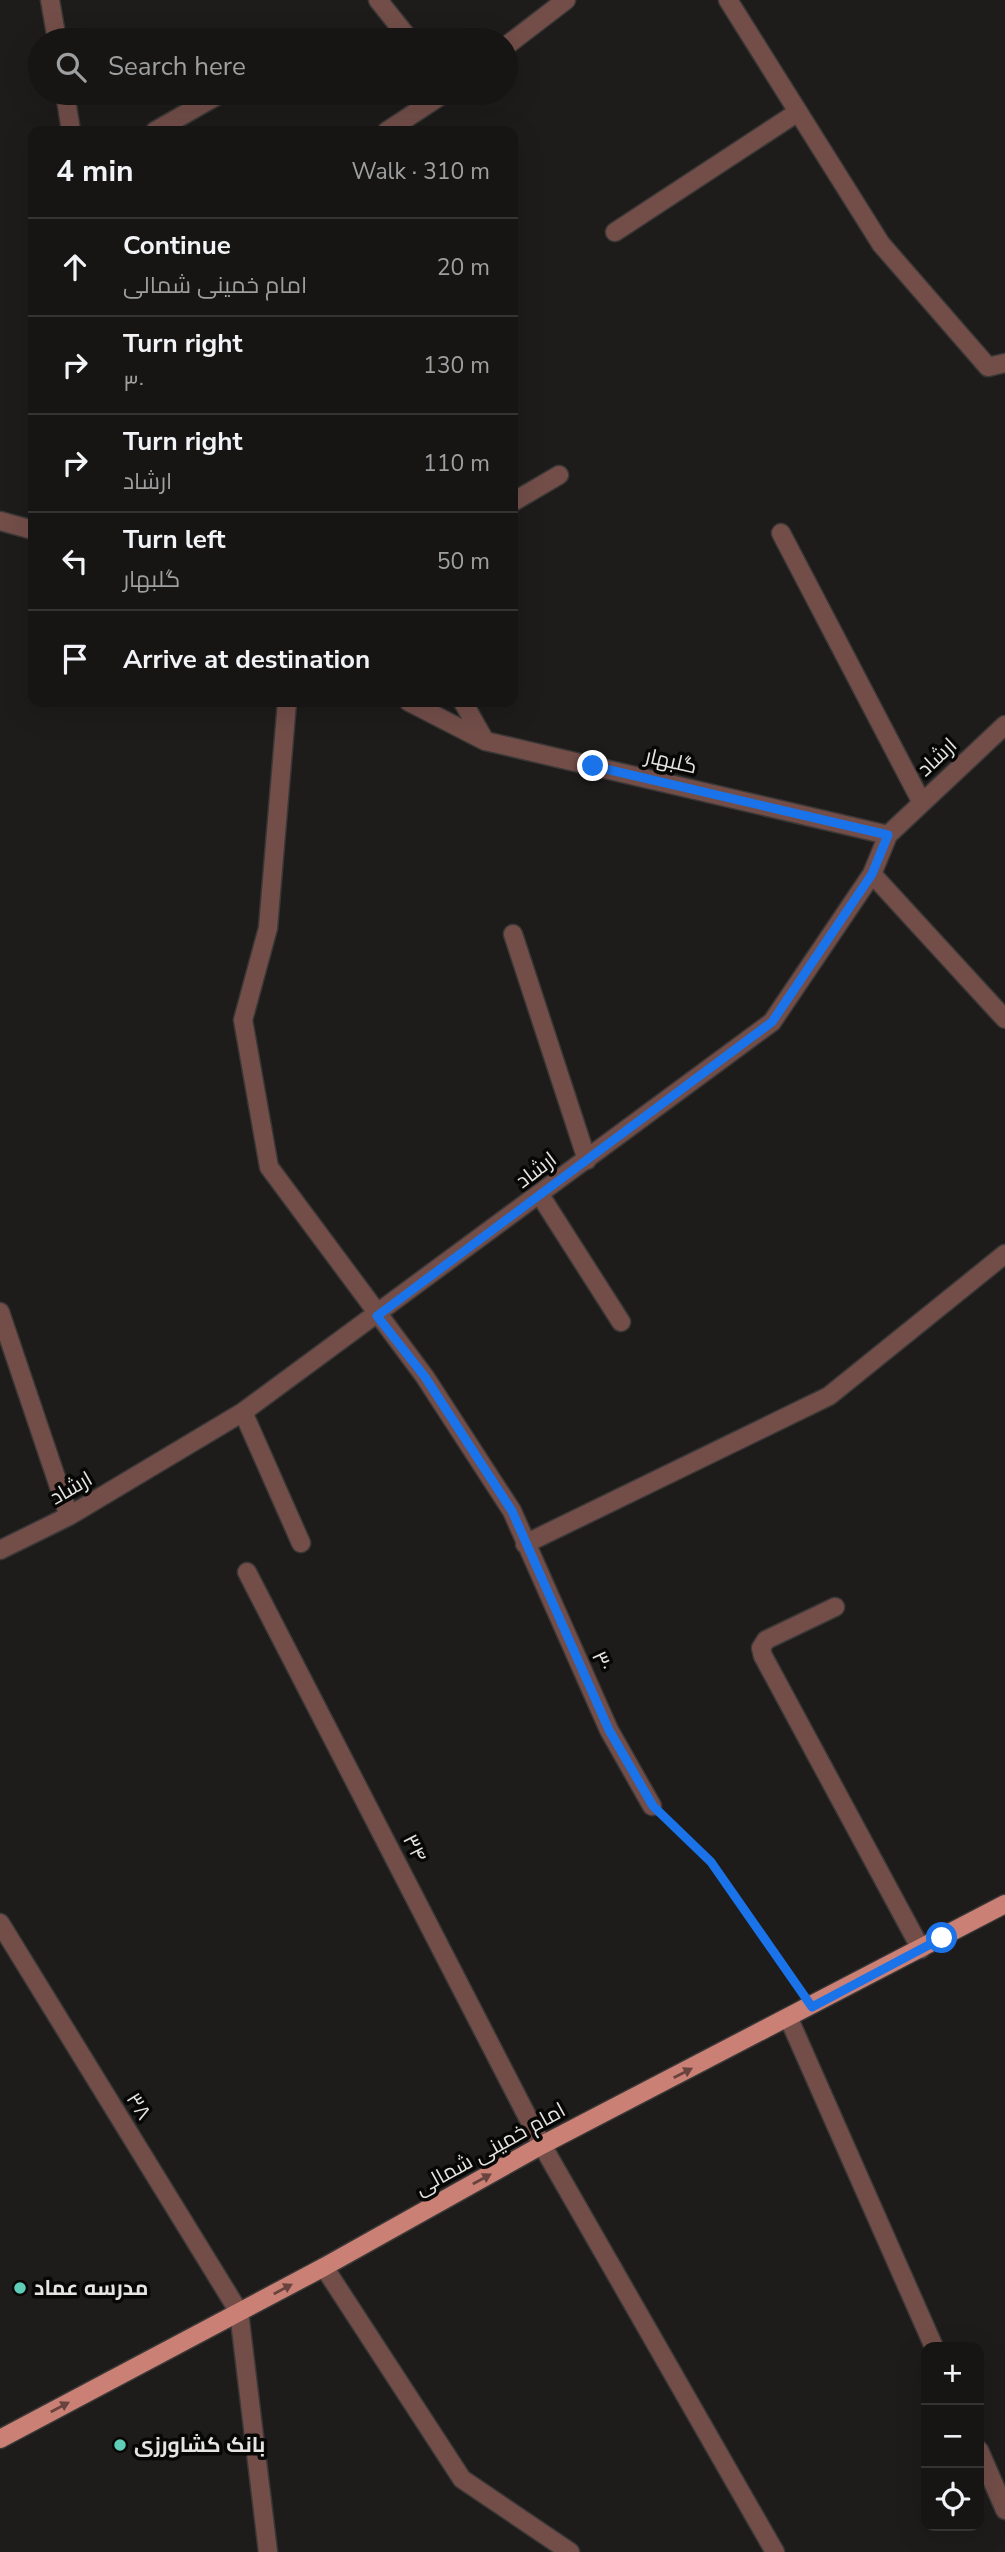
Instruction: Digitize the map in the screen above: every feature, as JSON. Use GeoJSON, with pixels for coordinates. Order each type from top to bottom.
{"type":"FeatureCollection","features":[{"type":"Feature","properties":{"kind":"main road","name":"امام خمینی شمالی"},"geometry":{"type":"LineString","coordinates":[[0,2440],[324,2267],[542,2145],[789,2019],[1005,1904]]}},
{"type":"Feature","properties":{"kind":"street"},"geometry":{"type":"LineString","coordinates":[[50,0],[55,28]]}},
{"type":"Feature","properties":{"kind":"street"},"geometry":{"type":"LineString","coordinates":[[378,0],[400,28]]}},
{"type":"Feature","properties":{"kind":"street"},"geometry":{"type":"LineString","coordinates":[[518,37],[566,0]]}},
{"type":"Feature","properties":{"kind":"street"},"geometry":{"type":"LineString","coordinates":[[728,0],[881,244],[988,367],[1005,363]]}},
{"type":"Feature","properties":{"kind":"street"},"geometry":{"type":"LineString","coordinates":[[67,105],[70,126]]}},
{"type":"Feature","properties":{"kind":"street"},"geometry":{"type":"LineString","coordinates":[[164,126],[201,105]]}},
{"type":"Feature","properties":{"kind":"street"},"geometry":{"type":"LineString","coordinates":[[395,126],[427,105]]}},
{"type":"Feature","properties":{"kind":"street"},"geometry":{"type":"LineString","coordinates":[[615,232],[798,112]]}},
{"type":"Feature","properties":{"kind":"street"},"geometry":{"type":"LineString","coordinates":[[518,499],[559,475]]}},
{"type":"Feature","properties":{"kind":"street"},"geometry":{"type":"LineString","coordinates":[[0,521],[28,529]]}},
{"type":"Feature","properties":{"kind":"street"},"geometry":{"type":"LineString","coordinates":[[781,533],[922,803]]}},
{"type":"Feature","properties":{"kind":"street","name":"۳۰"},"geometry":{"type":"LineString","coordinates":[[287,707],[268,928],[243,1020],[269,1167],[377,1316],[425,1377],[512,1511],[609,1730],[653,1806]]}},
{"type":"Feature","properties":{"kind":"street","name":"گلبهار"},"geometry":{"type":"LineString","coordinates":[[419,707],[485,741],[888,835]]}},
{"type":"Feature","properties":{"kind":"street"},"geometry":{"type":"LineString","coordinates":[[466,707],[485,741]]}},
{"type":"Feature","properties":{"kind":"street","name":"ارشاد"},"geometry":{"type":"LineString","coordinates":[[0,1550],[69,1516],[243,1412],[377,1316],[772,1022],[872,874],[888,835],[1005,724]]}},
{"type":"Feature","properties":{"kind":"street"},"geometry":{"type":"LineString","coordinates":[[872,874],[1005,1019]]}},
{"type":"Feature","properties":{"kind":"street"},"geometry":{"type":"LineString","coordinates":[[513,934],[587,1160]]}},
{"type":"Feature","properties":{"kind":"street"},"geometry":{"type":"LineString","coordinates":[[540,1195],[621,1322]]}},
{"type":"Feature","properties":{"kind":"street"},"geometry":{"type":"LineString","coordinates":[[525,1544],[829,1396],[1005,1254]]}},
{"type":"Feature","properties":{"kind":"street"},"geometry":{"type":"LineString","coordinates":[[0,1312],[69,1516]]}},
{"type":"Feature","properties":{"kind":"street"},"geometry":{"type":"LineString","coordinates":[[243,1412],[301,1543]]}},
{"type":"Feature","properties":{"kind":"street","name":"۳۴"},"geometry":{"type":"LineString","coordinates":[[247,1572],[542,2145],[775,2552]]}},
{"type":"Feature","properties":{"kind":"street"},"geometry":{"type":"LineString","coordinates":[[835,1607],[766,1640],[761,1648],[762,1656],[921,1949]]}},
{"type":"Feature","properties":{"kind":"street","name":"۳۸"},"geometry":{"type":"LineString","coordinates":[[0,1923],[239,2312]]}},
{"type":"Feature","properties":{"kind":"street"},"geometry":{"type":"LineString","coordinates":[[789,2019],[931,2342]]}},
{"type":"Feature","properties":{"kind":"street"},"geometry":{"type":"LineString","coordinates":[[324,2267],[462,2479],[570,2552]]}},
{"type":"Feature","properties":{"kind":"street"},"geometry":{"type":"LineString","coordinates":[[239,2312],[268,2552]]}},
{"type":"Feature","properties":{"kind":"street"},"geometry":{"type":"LineString","coordinates":[[984,2462],[1005,2510]]}},
{"type":"Feature","properties":{"kind":"path"},"geometry":{"type":"LineString","coordinates":[[653,1806],[711,1862],[812,2007]]}},
{"type":"Feature","properties":{"kind":"place","name":"مدرسه عماد"},"geometry":{"type":"Point","coordinates":[20,2288]}},
{"type":"Feature","properties":{"kind":"place","name":"بانک کشاورزی"},"geometry":{"type":"Point","coordinates":[120,2445]}},
{"type":"Feature","properties":{"kind":"route"},"geometry":{"type":"LineString","coordinates":[[593,766],[888,835],[872,874],[772,1022],[377,1316],[425,1377],[512,1511],[609,1730],[653,1806],[711,1862],[812,2007],[942,1938]]}}]}
